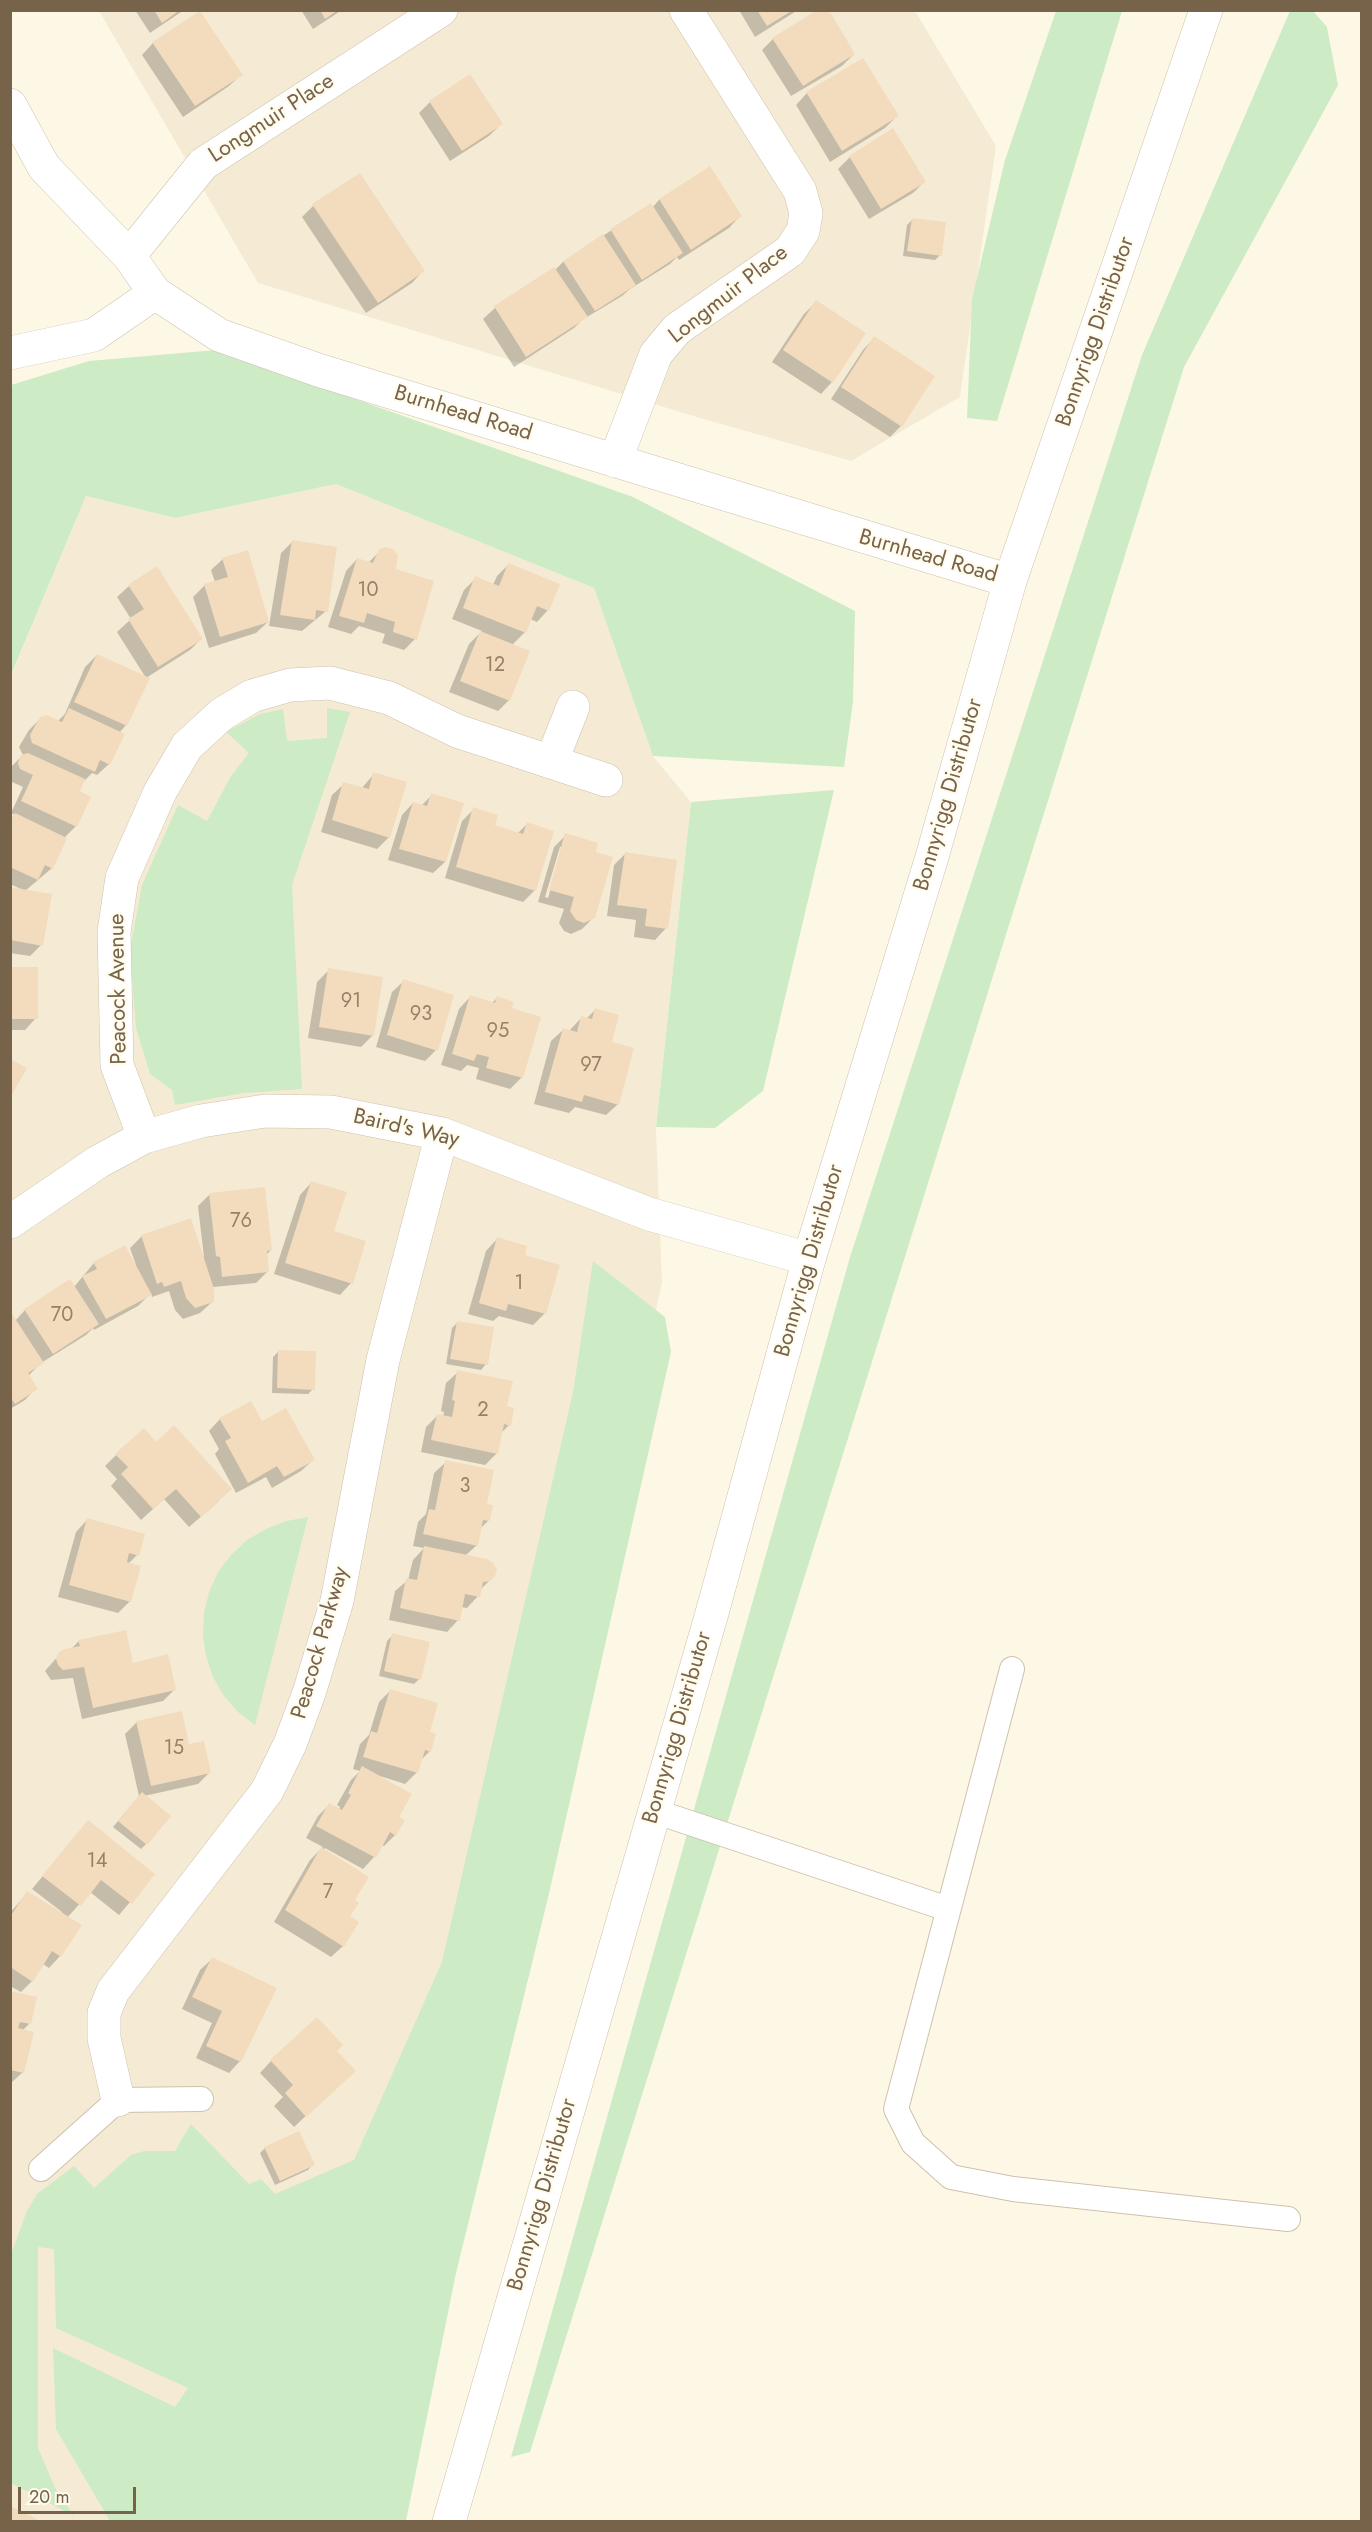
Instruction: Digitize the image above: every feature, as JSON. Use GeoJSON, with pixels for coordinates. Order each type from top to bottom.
{"type":"FeatureCollection","features":[{"type":"Feature","properties":{"kind":"street","name":"Longmuir Place"},"geometry":{"type":"LineString","coordinates":[[129,256],[203,164],[441,10]]}},
{"type":"Feature","properties":{"kind":"street","name":"Longmuir Place"},"geometry":{"type":"LineString","coordinates":[[615,461],[656,354],[677,329],[790,251],[803,231],[806,213],[800,191],[686,10]]}},
{"type":"Feature","properties":{"kind":"street","name":"Bonnyrigg Distributor"},"geometry":{"type":"LineString","coordinates":[[449,2522],[654,1811],[809,1258],[932,857],[1010,581],[1206,10]]}},
{"type":"Feature","properties":{"kind":"street","name":"Burnhead Road"},"geometry":{"type":"LineString","coordinates":[[10,105],[44,167],[129,256],[156,293],[219,335],[318,370],[1010,581]]}},
{"type":"Feature","properties":{"kind":"street"},"geometry":{"type":"LineString","coordinates":[[10,353],[94,335],[156,293]]}},
{"type":"Feature","properties":{"kind":"street","name":"Peacock Avenue"},"geometry":{"type":"LineString","coordinates":[[144,1137],[117,1065],[114,932],[122,878],[159,792],[187,746],[222,714],[252,696],[290,685],[330,683],[389,698],[457,731],[552,760],[606,780]]}},
{"type":"Feature","properties":{"kind":"street"},"geometry":{"type":"LineString","coordinates":[[552,760],[573,708]]}},
{"type":"Feature","properties":{"kind":"street","name":"Baird's Way"},"geometry":{"type":"LineString","coordinates":[[10,1222],[98,1162],[144,1137],[201,1121],[265,1111],[331,1112],[442,1134],[649,1214],[809,1258]]}},
{"type":"Feature","properties":{"kind":"street","name":"Peacock Parkway"},"geometry":{"type":"LineString","coordinates":[[118,2100],[104,2038],[104,2013],[113,1990],[267,1791],[290,1744],[309,1693],[337,1602],[383,1360],[442,1134]]}},
{"type":"Feature","properties":{"kind":"lane"},"geometry":{"type":"LineString","coordinates":[[1012,1669],[896,2109],[913,2143],[951,2177],[1013,2189],[1288,2219]]}},
{"type":"Feature","properties":{"kind":"lane"},"geometry":{"type":"LineString","coordinates":[[654,1811],[948,1909]]}},
{"type":"Feature","properties":{"kind":"lane"},"geometry":{"type":"LineString","coordinates":[[41,2169],[118,2100],[201,2099]]}},
{"type":"Feature","properties":{"kind":"shaded area"},"geometry":{"type":"Polygon","coordinates":[[[99,11],[915,11],[996,146],[960,397],[851,461],[700,418],[258,283],[99,11]]]}},
{"type":"Feature","properties":{"kind":"shaded area"},"geometry":{"type":"Polygon","coordinates":[[[336,484],[594,588],[653,756],[691,802],[656,1127],[662,1283],[384,2521],[11,2522],[11,676],[86,496],[175,518],[336,484]]]}},
{"type":"Feature","properties":{"kind":"green space"},"geometry":{"type":"Polygon","coordinates":[[[1056,11],[1122,11],[997,421],[967,418],[972,299],[1005,160],[1056,11]]]}},
{"type":"Feature","properties":{"kind":"green space"},"geometry":{"type":"Polygon","coordinates":[[[1290,11],[1313,11],[1327,27],[1338,85],[1184,367],[530,2452],[511,2457],[850,1257],[1142,355],[1290,11]]]}},
{"type":"Feature","properties":{"kind":"green space"},"geometry":{"type":"Polygon","coordinates":[[[216,350],[633,497],[855,611],[853,702],[844,767],[653,756],[594,588],[336,484],[175,518],[86,496],[11,675],[11,385],[89,361],[216,350]]]}},
{"type":"Feature","properties":{"kind":"green space"},"geometry":{"type":"Polygon","coordinates":[[[327,708],[350,712],[292,885],[302,1089],[244,1093],[175,1105],[172,1090],[150,1074],[136,1028],[130,950],[142,885],[178,805],[207,821],[231,776],[249,753],[226,732],[260,714],[283,709],[287,741],[327,738],[327,708]]]}},
{"type":"Feature","properties":{"kind":"green space"},"geometry":{"type":"Polygon","coordinates":[[[834,790],[763,1091],[715,1128],[656,1127],[691,802],[834,790]]]}},
{"type":"Feature","properties":{"kind":"green space"},"geometry":{"type":"Polygon","coordinates":[[[593,1261],[665,1317],[671,1352],[548,1898],[456,2273],[406,2521],[110,2521],[56,2429],[53,2348],[175,2407],[188,2388],[56,2328],[54,2249],[38,2247],[38,2448],[55,2488],[74,2516],[11,2483],[11,2254],[27,2211],[37,2194],[74,2166],[94,2188],[131,2155],[144,2151],[175,2151],[191,2124],[249,2184],[261,2179],[275,2194],[354,2160],[442,1962],[573,1392],[593,1261]]]}},
{"type":"Feature","properties":{"kind":"green space"},"geometry":{"type":"Polygon","coordinates":[[[308,1517],[255,1725],[238,1712],[224,1696],[213,1677],[206,1656],[203,1635],[204,1613],[209,1592],[218,1572],[247,1540],[287,1521],[308,1517]]]}},
{"type":"Feature","properties":{"kind":"building"},"geometry":{"type":"Polygon","coordinates":[[[154,10],[180,10],[162,23],[154,10]]]}},
{"type":"Feature","properties":{"kind":"building"},"geometry":{"type":"Polygon","coordinates":[[[320,10],[338,10],[325,19],[320,10]]]}},
{"type":"Feature","properties":{"kind":"building"},"geometry":{"type":"Polygon","coordinates":[[[757,10],[793,10],[767,26],[757,10]]]}},
{"type":"Feature","properties":{"kind":"building"},"geometry":{"type":"Polygon","coordinates":[[[817,10],[829,10],[855,54],[803,86],[772,38],[817,10]]]}},
{"type":"Feature","properties":{"kind":"building"},"geometry":{"type":"Polygon","coordinates":[[[200,11],[243,75],[195,106],[152,42],[200,11]]]}},
{"type":"Feature","properties":{"kind":"building"},"geometry":{"type":"Polygon","coordinates":[[[863,58],[899,116],[842,151],[806,92],[863,58]]]}},
{"type":"Feature","properties":{"kind":"building"},"geometry":{"type":"Polygon","coordinates":[[[470,74],[503,124],[462,151],[429,101],[470,74]]]}},
{"type":"Feature","properties":{"kind":"building"},"geometry":{"type":"Polygon","coordinates":[[[893,128],[926,182],[881,209],[849,156],[893,128]]]}},
{"type":"Feature","properties":{"kind":"building"},"geometry":{"type":"Polygon","coordinates":[[[710,166],[742,216],[691,250],[659,199],[710,166]]]}},
{"type":"Feature","properties":{"kind":"building"},"geometry":{"type":"Polygon","coordinates":[[[360,173],[425,271],[378,303],[312,204],[360,173]]]}},
{"type":"Feature","properties":{"kind":"building"},"geometry":{"type":"Polygon","coordinates":[[[651,203],[683,253],[642,280],[610,229],[651,203]]]}},
{"type":"Feature","properties":{"kind":"building"},"geometry":{"type":"Polygon","coordinates":[[[912,218],[946,222],[942,256],[907,251],[912,218]]]}},
{"type":"Feature","properties":{"kind":"building"},"geometry":{"type":"Polygon","coordinates":[[[603,234],[636,285],[595,311],[563,261],[603,234]]]}},
{"type":"Feature","properties":{"kind":"building"},"geometry":{"type":"Polygon","coordinates":[[[554,267],[588,317],[526,357],[494,306],[554,267]]]}},
{"type":"Feature","properties":{"kind":"building"},"geometry":{"type":"Polygon","coordinates":[[[816,300],[866,333],[833,383],[783,350],[816,300]]]}},
{"type":"Feature","properties":{"kind":"building"},"geometry":{"type":"Polygon","coordinates":[[[874,336],[935,376],[902,427],[841,387],[874,336]]]}},
{"type":"Feature","properties":{"kind":"building"},"geometry":{"type":"Polygon","coordinates":[[[292,540],[337,547],[328,612],[316,610],[315,620],[280,615],[292,540]]]}},
{"type":"Feature","properties":{"kind":"building"},"geometry":{"type":"Polygon","coordinates":[[[386,547],[393,549],[398,555],[396,569],[434,581],[417,640],[393,632],[395,622],[367,613],[364,623],[339,616],[357,558],[373,563],[379,549],[386,547]]]}},
{"type":"Feature","properties":{"kind":"building"},"geometry":{"type":"Polygon","coordinates":[[[248,550],[269,622],[220,637],[204,584],[228,577],[222,558],[248,550]]]}},
{"type":"Feature","properties":{"kind":"building"},"geometry":{"type":"Polygon","coordinates":[[[508,563],[560,584],[549,611],[537,606],[526,633],[463,608],[475,576],[499,586],[508,563]]]}},
{"type":"Feature","properties":{"kind":"building"},"geometry":{"type":"Polygon","coordinates":[[[157,566],[203,639],[158,667],[128,619],[144,609],[128,585],[157,566]]]}},
{"type":"Feature","properties":{"kind":"building"},"geometry":{"type":"Polygon","coordinates":[[[480,631],[530,651],[510,701],[460,681],[480,631]]]}},
{"type":"Feature","properties":{"kind":"building"},"geometry":{"type":"Polygon","coordinates":[[[97,654],[150,678],[127,726],[74,702],[97,654]]]}},
{"type":"Feature","properties":{"kind":"building"},"geometry":{"type":"Polygon","coordinates":[[[69,708],[125,734],[110,765],[100,760],[95,772],[32,743],[30,735],[40,717],[47,715],[62,722],[69,708]]]}},
{"type":"Feature","properties":{"kind":"building"},"geometry":{"type":"Polygon","coordinates":[[[28,753],[85,779],[80,791],[91,797],[77,827],[21,801],[33,775],[20,769],[18,763],[21,755],[28,753]]]}},
{"type":"Feature","properties":{"kind":"building"},"geometry":{"type":"Polygon","coordinates":[[[373,772],[407,782],[390,838],[332,820],[343,782],[369,789],[373,772]]]}},
{"type":"Feature","properties":{"kind":"building"},"geometry":{"type":"Polygon","coordinates":[[[431,793],[464,803],[446,862],[399,849],[413,802],[427,806],[431,793]]]}},
{"type":"Feature","properties":{"kind":"building"},"geometry":{"type":"Polygon","coordinates":[[[473,807],[498,815],[495,825],[523,834],[527,822],[554,831],[536,891],[456,867],[473,807]]]}},
{"type":"Feature","properties":{"kind":"building"},"geometry":{"type":"Polygon","coordinates":[[[15,813],[67,838],[53,869],[45,865],[38,880],[10,867],[10,821],[15,813]]]}},
{"type":"Feature","properties":{"kind":"building"},"geometry":{"type":"Polygon","coordinates":[[[565,833],[598,843],[596,852],[613,857],[595,918],[584,923],[576,920],[570,911],[574,897],[549,890],[565,833]]]}},
{"type":"Feature","properties":{"kind":"building"},"geometry":{"type":"Polygon","coordinates":[[[625,852],[677,860],[668,929],[645,926],[647,909],[617,905],[625,852]]]}},
{"type":"Feature","properties":{"kind":"building"},"geometry":{"type":"Polygon","coordinates":[[[10,887],[52,894],[43,946],[10,940],[10,887]]]}},
{"type":"Feature","properties":{"kind":"building"},"geometry":{"type":"Polygon","coordinates":[[[10,967],[38,967],[38,1019],[10,1019],[10,967]]]}},
{"type":"Feature","properties":{"kind":"building"},"geometry":{"type":"Polygon","coordinates":[[[328,968],[383,977],[374,1036],[319,1027],[328,968]]]}},
{"type":"Feature","properties":{"kind":"building"},"geometry":{"type":"Polygon","coordinates":[[[403,979],[454,995],[438,1051],[387,1035],[403,979]]]}},
{"type":"Feature","properties":{"kind":"building"},"geometry":{"type":"Polygon","coordinates":[[[470,995],[495,1003],[497,996],[514,1002],[512,1008],[541,1017],[523,1078],[486,1068],[489,1057],[477,1054],[474,1061],[452,1054],[470,995]]]}},
{"type":"Feature","properties":{"kind":"building"},"geometry":{"type":"Polygon","coordinates":[[[595,1008],[619,1015],[612,1042],[634,1048],[619,1105],[584,1095],[582,1102],[545,1092],[563,1028],[577,1032],[581,1016],[592,1019],[595,1008]]]}},
{"type":"Feature","properties":{"kind":"building"},"geometry":{"type":"Polygon","coordinates":[[[10,1059],[27,1068],[10,1098],[10,1059]]]}},
{"type":"Feature","properties":{"kind":"building"},"geometry":{"type":"Polygon","coordinates":[[[311,1181],[347,1192],[334,1231],[366,1241],[353,1284],[285,1263],[311,1181]]]}},
{"type":"Feature","properties":{"kind":"building"},"geometry":{"type":"Polygon","coordinates":[[[265,1187],[272,1250],[267,1251],[269,1272],[222,1277],[220,1257],[216,1256],[209,1193],[265,1187]]]}},
{"type":"Feature","properties":{"kind":"building"},"geometry":{"type":"Polygon","coordinates":[[[191,1218],[214,1289],[214,1302],[195,1308],[186,1298],[181,1281],[164,1287],[162,1282],[157,1284],[141,1235],[191,1218]]]}},
{"type":"Feature","properties":{"kind":"building"},"geometry":{"type":"Polygon","coordinates":[[[497,1237],[527,1246],[525,1255],[560,1265],[546,1314],[508,1304],[506,1311],[479,1303],[497,1237]]]}},
{"type":"Feature","properties":{"kind":"building"},"geometry":{"type":"Polygon","coordinates":[[[125,1245],[152,1295],[106,1319],[82,1276],[97,1269],[93,1262],[125,1245]]]}},
{"type":"Feature","properties":{"kind":"building"},"geometry":{"type":"Polygon","coordinates":[[[70,1279],[99,1324],[53,1354],[24,1309],[70,1279]]]}},
{"type":"Feature","properties":{"kind":"building"},"geometry":{"type":"Polygon","coordinates":[[[10,1311],[44,1363],[28,1373],[38,1389],[15,1404],[10,1397],[10,1311]]]}},
{"type":"Feature","properties":{"kind":"building"},"geometry":{"type":"Polygon","coordinates":[[[457,1321],[494,1327],[488,1365],[450,1359],[457,1321]]]}},
{"type":"Feature","properties":{"kind":"building"},"geometry":{"type":"Polygon","coordinates":[[[278,1350],[316,1351],[315,1390],[277,1388],[278,1350]]]}},
{"type":"Feature","properties":{"kind":"building"},"geometry":{"type":"Polygon","coordinates":[[[457,1370],[513,1381],[507,1406],[514,1408],[511,1426],[504,1424],[498,1454],[431,1440],[437,1414],[452,1417],[457,1370]]]}},
{"type":"Feature","properties":{"kind":"building"},"geometry":{"type":"Polygon","coordinates":[[[251,1401],[262,1421],[286,1408],[315,1460],[284,1477],[277,1466],[248,1483],[225,1441],[231,1438],[219,1418],[251,1401]]]}},
{"type":"Feature","properties":{"kind":"building"},"geometry":{"type":"Polygon","coordinates":[[[174,1425],[232,1489],[201,1517],[176,1489],[153,1509],[121,1474],[128,1467],[115,1454],[144,1428],[156,1442],[174,1425]]]}},
{"type":"Feature","properties":{"kind":"building"},"geometry":{"type":"Polygon","coordinates":[[[445,1460],[494,1470],[487,1504],[493,1505],[490,1521],[483,1520],[478,1546],[423,1534],[429,1509],[435,1510],[445,1460]]]}},
{"type":"Feature","properties":{"kind":"building"},"geometry":{"type":"Polygon","coordinates":[[[87,1518],[145,1534],[139,1556],[129,1553],[127,1562],[141,1566],[131,1602],[69,1585],[87,1518]]]}},
{"type":"Feature","properties":{"kind":"building"},"geometry":{"type":"Polygon","coordinates":[[[424,1546],[487,1559],[497,1570],[490,1581],[483,1582],[480,1597],[465,1594],[460,1621],[400,1608],[406,1578],[417,1580],[424,1546]]]}},
{"type":"Feature","properties":{"kind":"building"},"geometry":{"type":"Polygon","coordinates":[[[126,1630],[133,1663],[168,1654],[176,1690],[93,1708],[84,1667],[63,1670],[56,1659],[59,1652],[80,1646],[78,1640],[126,1630]]]}},
{"type":"Feature","properties":{"kind":"building"},"geometry":{"type":"Polygon","coordinates":[[[392,1633],[430,1642],[421,1680],[384,1671],[392,1633]]]}},
{"type":"Feature","properties":{"kind":"building"},"geometry":{"type":"Polygon","coordinates":[[[390,1689],[438,1703],[430,1732],[436,1734],[431,1752],[425,1750],[418,1773],[363,1757],[371,1731],[377,1733],[390,1689]]]}},
{"type":"Feature","properties":{"kind":"building"},"geometry":{"type":"Polygon","coordinates":[[[182,1711],[189,1744],[204,1741],[211,1773],[151,1786],[136,1721],[182,1711]]]}},
{"type":"Feature","properties":{"kind":"building"},"geometry":{"type":"Polygon","coordinates":[[[362,1766],[412,1794],[399,1817],[405,1820],[396,1836],[390,1832],[376,1858],[316,1826],[329,1803],[342,1810],[351,1795],[348,1793],[362,1766]]]}},
{"type":"Feature","properties":{"kind":"building"},"geometry":{"type":"Polygon","coordinates":[[[142,1792],[171,1816],[147,1845],[118,1821],[142,1792]]]}},
{"type":"Feature","properties":{"kind":"building"},"geometry":{"type":"Polygon","coordinates":[[[88,1820],[155,1874],[132,1904],[101,1880],[81,1906],[42,1876],[88,1820]]]}},
{"type":"Feature","properties":{"kind":"building"},"geometry":{"type":"Polygon","coordinates":[[[321,1847],[369,1877],[355,1900],[359,1903],[350,1916],[359,1922],[344,1947],[285,1910],[321,1847]]]}},
{"type":"Feature","properties":{"kind":"building"},"geometry":{"type":"Polygon","coordinates":[[[27,1891],[82,1925],[61,1957],[52,1951],[33,1982],[10,1967],[10,1917],[27,1891]]]}},
{"type":"Feature","properties":{"kind":"building"},"geometry":{"type":"Polygon","coordinates":[[[212,1957],[277,1988],[241,2062],[206,2046],[222,2011],[192,1997],[212,1957]]]}},
{"type":"Feature","properties":{"kind":"building"},"geometry":{"type":"Polygon","coordinates":[[[10,1991],[37,1997],[31,2024],[20,2022],[18,2028],[34,2032],[24,2073],[10,2070],[10,1991]]]}},
{"type":"Feature","properties":{"kind":"building"},"geometry":{"type":"Polygon","coordinates":[[[317,2017],[343,2045],[337,2051],[356,2071],[306,2117],[285,2093],[293,2085],[270,2060],[317,2017]]]}},
{"type":"Feature","properties":{"kind":"building"},"geometry":{"type":"Polygon","coordinates":[[[299,2131],[315,2165],[280,2181],[264,2147],[299,2131]]]}},
{"type":"Feature","properties":{"kind":"building"},"geometry":{"type":"Polygon","coordinates":[[[10,2506],[37,2519],[36,2522],[10,2522],[10,2506]]]}}]}
